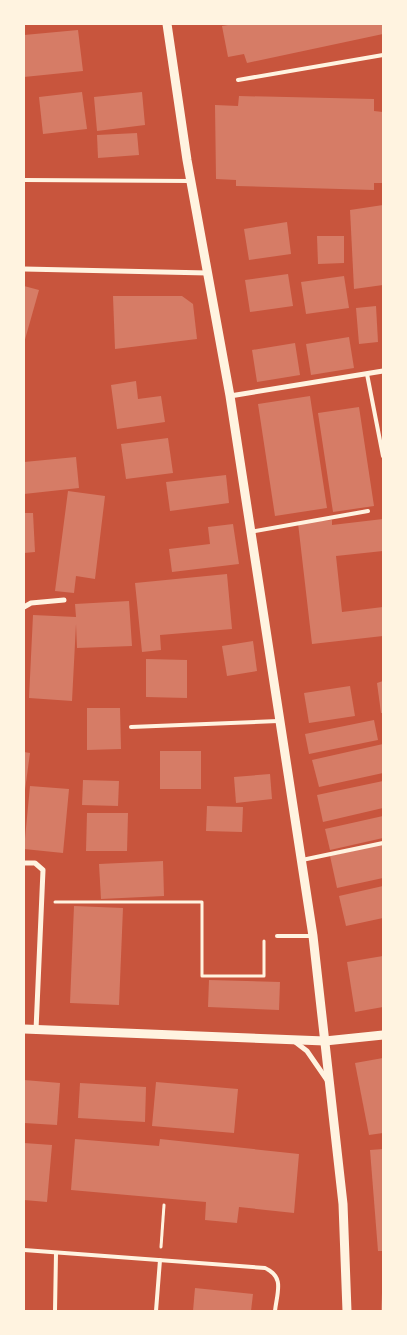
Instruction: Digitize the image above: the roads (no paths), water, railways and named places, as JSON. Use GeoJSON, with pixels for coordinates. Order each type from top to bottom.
{"type":"FeatureCollection","features":[{"type":"Feature","properties":{"kind":"street"},"geometry":{"type":"LineString","coordinates":[[167,24],[191,181],[230,396],[314,936],[343,1204],[347,1311]]}},
{"type":"Feature","properties":{"kind":"street"},"geometry":{"type":"LineString","coordinates":[[24,269],[208,273]]}},
{"type":"Feature","properties":{"kind":"street"},"geometry":{"type":"LineString","coordinates":[[230,396],[383,371]]}},
{"type":"Feature","properties":{"kind":"street"},"geometry":{"type":"LineString","coordinates":[[24,606],[31,603],[64,600]]}},
{"type":"Feature","properties":{"kind":"street"},"geometry":{"type":"LineString","coordinates":[[24,863],[35,863],[43,870],[36,1030]]}},
{"type":"Feature","properties":{"kind":"street"},"geometry":{"type":"LineString","coordinates":[[24,1029],[325,1041],[383,1035]]}},
{"type":"Feature","properties":{"kind":"street"},"geometry":{"type":"LineString","coordinates":[[292,1039],[307,1051],[330,1084]]}},
{"type":"Feature","properties":{"kind":"lane"},"geometry":{"type":"LineString","coordinates":[[238,80],[383,55]]}},
{"type":"Feature","properties":{"kind":"lane"},"geometry":{"type":"LineString","coordinates":[[24,180],[191,181]]}},
{"type":"Feature","properties":{"kind":"lane"},"geometry":{"type":"LineString","coordinates":[[367,374],[383,456]]}},
{"type":"Feature","properties":{"kind":"lane"},"geometry":{"type":"LineString","coordinates":[[250,532],[368,510]]}},
{"type":"Feature","properties":{"kind":"lane"},"geometry":{"type":"LineString","coordinates":[[131,728],[280,721]]}},
{"type":"Feature","properties":{"kind":"lane"},"geometry":{"type":"LineString","coordinates":[[302,860],[383,842]]}},
{"type":"Feature","properties":{"kind":"lane"},"geometry":{"type":"LineString","coordinates":[[277,936],[314,936]]}},
{"type":"Feature","properties":{"kind":"lane"},"geometry":{"type":"LineString","coordinates":[[24,1250],[265,1268],[274,1272],[278,1279],[276,1311]]}},
{"type":"Feature","properties":{"kind":"lane"},"geometry":{"type":"LineString","coordinates":[[54,1311],[56,1253]]}},
{"type":"Feature","properties":{"kind":"lane"},"geometry":{"type":"LineString","coordinates":[[156,1311],[160,1260]]}}]}
